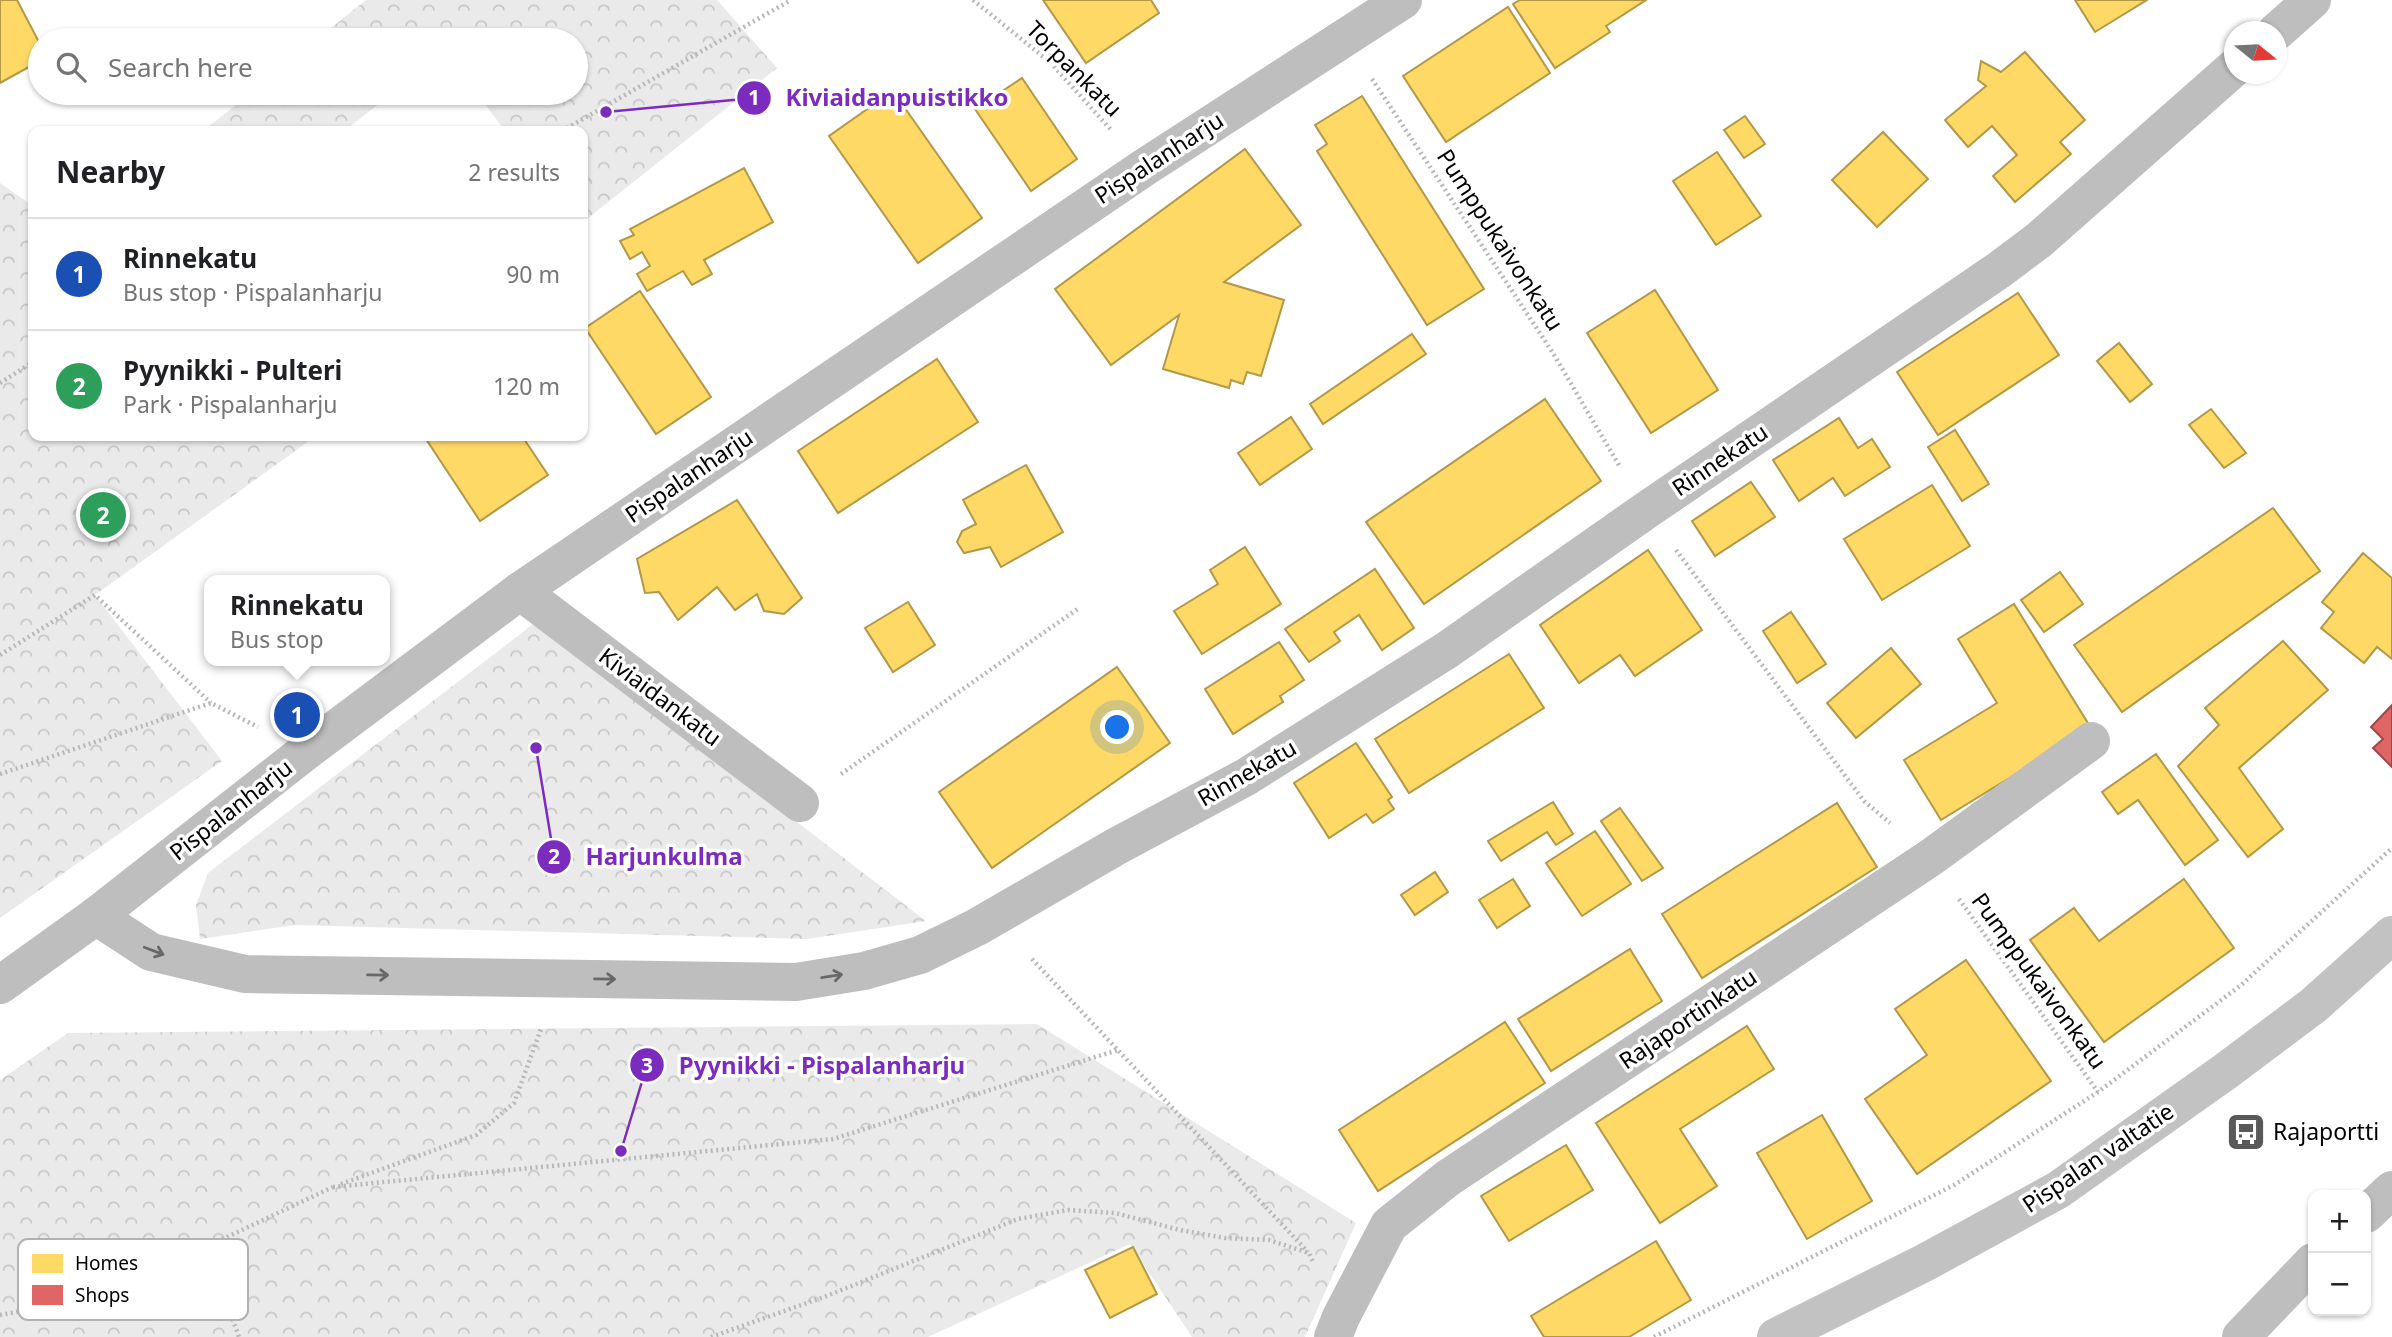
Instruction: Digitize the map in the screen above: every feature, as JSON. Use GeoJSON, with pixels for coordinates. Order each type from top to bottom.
{"type":"FeatureCollection","features":[{"type":"Feature","properties":{"kind":"main road","name":"Pispalan valtatie"},"geometry":{"type":"LineString","coordinates":[[1776,1337],[1926,1262],[2058,1189],[2226,1071],[2314,1005],[2392,935]]}},
{"type":"Feature","properties":{"kind":"street","name":"Pispalanharju"},"geometry":{"type":"LineString","coordinates":[[0,985],[96,916],[305,752],[520,591],[1145,167],[1403,0]]}},
{"type":"Feature","properties":{"kind":"street"},"geometry":{"type":"LineString","coordinates":[[2287,22],[2312,0]]}},
{"type":"Feature","properties":{"kind":"street","name":"Rinnekatu"},"geometry":{"type":"LineString","coordinates":[[96,916],[150,953],[245,974],[796,982],[864,971],[920,955],[977,927],[1117,846],[1246,777],[1447,650],[1648,509],[1999,270],[2039,240],[2224,78]]}},
{"type":"Feature","properties":{"kind":"street","name":"Kiviaidankatu"},"geometry":{"type":"LineString","coordinates":[[520,591],[800,803]]}},
{"type":"Feature","properties":{"kind":"street","name":"Rajaportinkatu"},"geometry":{"type":"LineString","coordinates":[[1337,1327],[1389,1225],[1448,1178],[1930,858],[2091,741]]}},
{"type":"Feature","properties":{"kind":"street"},"geometry":{"type":"LineString","coordinates":[[2371,1209],[2392,1190]]}},
{"type":"Feature","properties":{"kind":"street"},"geometry":{"type":"LineString","coordinates":[[2241,1337],[2308,1267]]}},
{"type":"Feature","properties":{"kind":"path"},"geometry":{"type":"LineString","coordinates":[[571,126],[791,0]]}},
{"type":"Feature","properties":{"kind":"path","name":"Torpankatu"},"geometry":{"type":"LineString","coordinates":[[973,0],[1051,63],[1145,167]]}},
{"type":"Feature","properties":{"kind":"path","name":"Pumppukaivonkatu"},"geometry":{"type":"LineString","coordinates":[[1345,38],[1553,353],[1620,467]]}},
{"type":"Feature","properties":{"kind":"path"},"geometry":{"type":"LineString","coordinates":[[0,383],[28,365]]}},
{"type":"Feature","properties":{"kind":"path"},"geometry":{"type":"LineString","coordinates":[[1676,551],[1864,801]]}},
{"type":"Feature","properties":{"kind":"path"},"geometry":{"type":"LineString","coordinates":[[0,655],[95,595],[211,703],[305,752]]}},
{"type":"Feature","properties":{"kind":"path"},"geometry":{"type":"LineString","coordinates":[[800,803],[1079,608]]}},
{"type":"Feature","properties":{"kind":"path"},"geometry":{"type":"LineString","coordinates":[[0,774],[211,703]]}},
{"type":"Feature","properties":{"kind":"path"},"geometry":{"type":"LineString","coordinates":[[1654,1337],[1954,1185],[2098,1092],[2241,986],[2392,848]]}},
{"type":"Feature","properties":{"kind":"path","name":"Pumppukaivonkatu"},"geometry":{"type":"LineString","coordinates":[[1952,890],[2098,1092]]}},
{"type":"Feature","properties":{"kind":"path"},"geometry":{"type":"LineString","coordinates":[[1032,959],[1309,1253],[1337,1327]]}},
{"type":"Feature","properties":{"kind":"path"},"geometry":{"type":"LineString","coordinates":[[223,1239],[334,1186],[476,1135],[514,1103],[559,979]]}},
{"type":"Feature","properties":{"kind":"path"},"geometry":{"type":"LineString","coordinates":[[334,1186],[833,1139],[1118,1050]]}},
{"type":"Feature","properties":{"kind":"path"},"geometry":{"type":"LineString","coordinates":[[710,1337],[824,1297],[1018,1219],[1068,1210],[1115,1213],[1180,1230],[1225,1238],[1269,1240],[1309,1253]]}},
{"type":"Feature","properties":{"kind":"path"},"geometry":{"type":"LineString","coordinates":[[0,1315],[18,1312]]}},
{"type":"Feature","properties":{"kind":"path"},"geometry":{"type":"LineString","coordinates":[[233,1320],[239,1337]]}},
{"type":"Feature","properties":{"kind":"green space"},"geometry":{"type":"Polygon","coordinates":[[[366,0],[717,0],[777,68],[588,218],[588,126],[501,126],[486,105],[588,105],[588,28],[331,28],[366,0]]]}},
{"type":"Feature","properties":{"kind":"green space"},"geometry":{"type":"Polygon","coordinates":[[[236,105],[378,105],[350,126],[209,126],[236,105]]]}},
{"type":"Feature","properties":{"kind":"green space"},"geometry":{"type":"Polygon","coordinates":[[[0,183],[28,203],[28,441],[309,441],[95,595],[222,761],[0,918],[0,183]]]}},
{"type":"Feature","properties":{"kind":"green space"},"geometry":{"type":"Polygon","coordinates":[[[536,622],[926,921],[807,939],[295,925],[200,939],[196,905],[208,873],[536,622]]]}},
{"type":"Feature","properties":{"kind":"green space"},"geometry":{"type":"Polygon","coordinates":[[[1037,1024],[1356,1223],[1305,1337],[1192,1337],[1130,1244],[928,1337],[0,1337],[0,1080],[68,1033],[1037,1024]]]}},
{"type":"Feature","properties":{"kind":"building: Homes"},"geometry":{"type":"Polygon","coordinates":[[[0,0],[17,0],[32,28],[28,28],[28,68],[0,83],[0,0]]]}},
{"type":"Feature","properties":{"kind":"building: Homes"},"geometry":{"type":"Polygon","coordinates":[[[1043,0],[1151,0],[1159,13],[1086,63],[1043,0]]]}},
{"type":"Feature","properties":{"kind":"building: Homes"},"geometry":{"type":"Polygon","coordinates":[[[1520,0],[1646,0],[1606,26],[1610,32],[1555,68],[1513,4],[1520,0]]]}},
{"type":"Feature","properties":{"kind":"building: Homes"},"geometry":{"type":"Polygon","coordinates":[[[2075,0],[2147,0],[2095,32],[2075,0]]]}},
{"type":"Feature","properties":{"kind":"building: Homes"},"geometry":{"type":"Polygon","coordinates":[[[1508,7],[1550,73],[1446,142],[1403,76],[1508,7]]]}},
{"type":"Feature","properties":{"kind":"building: Homes"},"geometry":{"type":"Polygon","coordinates":[[[2025,52],[2085,120],[2060,142],[2071,154],[2015,202],[1993,176],[2017,155],[1992,126],[1968,147],[1945,120],[1986,86],[1978,80],[1981,61],[2001,72],[2025,52]]]}},
{"type":"Feature","properties":{"kind":"building: Homes"},"geometry":{"type":"Polygon","coordinates":[[[1022,78],[1077,159],[1031,191],[975,109],[1022,78]]]}},
{"type":"Feature","properties":{"kind":"building: Homes"},"geometry":{"type":"Polygon","coordinates":[[[893,91],[982,218],[918,263],[829,136],[893,91]]]}},
{"type":"Feature","properties":{"kind":"building: Homes"},"geometry":{"type":"Polygon","coordinates":[[[1362,96],[1484,289],[1427,325],[1317,151],[1327,144],[1315,125],[1362,96]]]}},
{"type":"Feature","properties":{"kind":"building: Homes"},"geometry":{"type":"Polygon","coordinates":[[[1745,116],[1765,144],[1744,158],[1724,130],[1745,116]]]}},
{"type":"Feature","properties":{"kind":"building: Homes"},"geometry":{"type":"Polygon","coordinates":[[[1883,132],[1928,179],[1877,227],[1832,180],[1883,132]]]}},
{"type":"Feature","properties":{"kind":"building: Homes"},"geometry":{"type":"Polygon","coordinates":[[[1245,149],[1301,225],[1224,282],[1284,300],[1261,376],[1247,372],[1243,384],[1231,380],[1229,388],[1163,369],[1179,315],[1111,365],[1055,289],[1245,149]]]}},
{"type":"Feature","properties":{"kind":"building: Homes"},"geometry":{"type":"Polygon","coordinates":[[[1717,152],[1761,216],[1716,245],[1673,181],[1717,152]]]}},
{"type":"Feature","properties":{"kind":"building: Homes"},"geometry":{"type":"Polygon","coordinates":[[[744,168],[773,222],[704,260],[712,274],[692,285],[683,271],[647,291],[637,274],[650,266],[642,252],[630,259],[620,241],[634,235],[630,229],[744,168]]]}},
{"type":"Feature","properties":{"kind":"building: Homes"},"geometry":{"type":"Polygon","coordinates":[[[1655,290],[1718,390],[1651,433],[1587,333],[1655,290]]]}},
{"type":"Feature","properties":{"kind":"building: Homes"},"geometry":{"type":"Polygon","coordinates":[[[640,291],[711,397],[656,434],[588,332],[588,326],[640,291]]]}},
{"type":"Feature","properties":{"kind":"building: Homes"},"geometry":{"type":"Polygon","coordinates":[[[2018,293],[2059,355],[1938,435],[1897,372],[2018,293]]]}},
{"type":"Feature","properties":{"kind":"building: Homes"},"geometry":{"type":"Polygon","coordinates":[[[1412,334],[1426,354],[1323,424],[1310,404],[1412,334]]]}},
{"type":"Feature","properties":{"kind":"building: Homes"},"geometry":{"type":"Polygon","coordinates":[[[2119,343],[2152,384],[2130,402],[2097,361],[2119,343]]]}},
{"type":"Feature","properties":{"kind":"building: Homes"},"geometry":{"type":"Polygon","coordinates":[[[937,359],[978,422],[838,513],[798,451],[937,359]]]}},
{"type":"Feature","properties":{"kind":"building: Homes"},"geometry":{"type":"Polygon","coordinates":[[[1545,399],[1601,481],[1424,604],[1366,522],[1545,399]]]}},
{"type":"Feature","properties":{"kind":"building: Homes"},"geometry":{"type":"Polygon","coordinates":[[[2211,409],[2246,453],[2224,468],[2189,425],[2211,409]]]}},
{"type":"Feature","properties":{"kind":"building: Homes"},"geometry":{"type":"Polygon","coordinates":[[[1291,417],[1312,449],[1260,485],[1238,453],[1291,417]]]}},
{"type":"Feature","properties":{"kind":"building: Homes"},"geometry":{"type":"Polygon","coordinates":[[[1839,418],[1858,448],[1872,439],[1890,467],[1845,496],[1833,478],[1799,501],[1773,460],[1839,418]]]}},
{"type":"Feature","properties":{"kind":"building: Homes"},"geometry":{"type":"Polygon","coordinates":[[[1955,430],[1989,484],[1962,501],[1928,447],[1955,430]]]}},
{"type":"Feature","properties":{"kind":"building: Homes"},"geometry":{"type":"Polygon","coordinates":[[[427,441],[525,441],[548,475],[480,521],[427,441]]]}},
{"type":"Feature","properties":{"kind":"building: Homes"},"geometry":{"type":"Polygon","coordinates":[[[1026,465],[1063,532],[1001,567],[990,547],[964,553],[957,542],[962,531],[976,524],[963,500],[1026,465]]]}},
{"type":"Feature","properties":{"kind":"building: Homes"},"geometry":{"type":"Polygon","coordinates":[[[1751,482],[1775,517],[1715,556],[1692,521],[1751,482]]]}},
{"type":"Feature","properties":{"kind":"building: Homes"},"geometry":{"type":"Polygon","coordinates":[[[1932,485],[1970,546],[1882,600],[1844,539],[1932,485]]]}},
{"type":"Feature","properties":{"kind":"building: Homes"},"geometry":{"type":"Polygon","coordinates":[[[737,500],[802,598],[784,614],[764,611],[757,594],[735,610],[717,587],[678,620],[659,592],[645,593],[637,559],[737,500]]]}},
{"type":"Feature","properties":{"kind":"building: Homes"},"geometry":{"type":"Polygon","coordinates":[[[2273,508],[2320,571],[2122,712],[2074,645],[2273,508]]]}},
{"type":"Feature","properties":{"kind":"building: Homes"},"geometry":{"type":"Polygon","coordinates":[[[1245,547],[1281,604],[1202,654],[1174,611],[1218,584],[1210,570],[1245,547]]]}},
{"type":"Feature","properties":{"kind":"building: Homes"},"geometry":{"type":"Polygon","coordinates":[[[1648,550],[1702,630],[1635,676],[1620,655],[1579,683],[1540,625],[1648,550]]]}},
{"type":"Feature","properties":{"kind":"building: Homes"},"geometry":{"type":"Polygon","coordinates":[[[2363,553],[2392,578],[2392,659],[2377,647],[2364,663],[2321,628],[2334,612],[2322,602],[2363,553]]]}},
{"type":"Feature","properties":{"kind":"building: Homes"},"geometry":{"type":"Polygon","coordinates":[[[1375,569],[1414,628],[1382,650],[1359,615],[1334,632],[1340,641],[1309,662],[1285,629],[1375,569]]]}},
{"type":"Feature","properties":{"kind":"building: Homes"},"geometry":{"type":"Polygon","coordinates":[[[2060,572],[2083,604],[2044,632],[2021,600],[2060,572]]]}},
{"type":"Feature","properties":{"kind":"building: Homes"},"geometry":{"type":"Polygon","coordinates":[[[908,602],[935,645],[893,672],[865,628],[908,602]]]}},
{"type":"Feature","properties":{"kind":"building: Homes"},"geometry":{"type":"Polygon","coordinates":[[[2014,604],[2091,728],[1941,820],[1904,760],[1997,703],[1958,639],[2014,604]]]}},
{"type":"Feature","properties":{"kind":"building: Homes"},"geometry":{"type":"Polygon","coordinates":[[[1791,612],[1826,664],[1797,683],[1763,631],[1791,612]]]}},
{"type":"Feature","properties":{"kind":"building: Homes"},"geometry":{"type":"Polygon","coordinates":[[[2283,641],[2328,690],[2239,768],[2283,829],[2248,857],[2178,766],[2219,725],[2205,708],[2283,641]]]}},
{"type":"Feature","properties":{"kind":"building: Homes"},"geometry":{"type":"Polygon","coordinates":[[[1279,642],[1304,680],[1280,696],[1283,702],[1233,734],[1205,689],[1279,642]]]}},
{"type":"Feature","properties":{"kind":"building: Homes"},"geometry":{"type":"Polygon","coordinates":[[[1891,648],[1921,684],[1856,738],[1827,703],[1891,648]]]}},
{"type":"Feature","properties":{"kind":"building: Homes"},"geometry":{"type":"Polygon","coordinates":[[[1509,654],[1544,708],[1409,793],[1375,739],[1509,654]]]}},
{"type":"Feature","properties":{"kind":"building: Homes"},"geometry":{"type":"Polygon","coordinates":[[[1117,667],[1170,743],[992,868],[939,792],[1117,667]]]}},
{"type":"Feature","properties":{"kind":"building: Homes"},"geometry":{"type":"Polygon","coordinates":[[[1356,743],[1392,797],[1388,800],[1394,809],[1373,823],[1366,814],[1329,838],[1294,783],[1356,743]]]}},
{"type":"Feature","properties":{"kind":"building: Homes"},"geometry":{"type":"Polygon","coordinates":[[[2156,754],[2218,840],[2185,865],[2138,800],[2118,814],[2102,792],[2156,754]]]}},
{"type":"Feature","properties":{"kind":"building: Homes"},"geometry":{"type":"Polygon","coordinates":[[[1553,802],[1573,834],[1556,845],[1547,832],[1501,861],[1488,841],[1553,802]]]}},
{"type":"Feature","properties":{"kind":"building: Homes"},"geometry":{"type":"Polygon","coordinates":[[[1837,803],[1877,867],[1702,978],[1662,914],[1837,803]]]}},
{"type":"Feature","properties":{"kind":"building: Homes"},"geometry":{"type":"Polygon","coordinates":[[[1620,808],[1663,868],[1642,881],[1601,821],[1620,808]]]}},
{"type":"Feature","properties":{"kind":"building: Homes"},"geometry":{"type":"Polygon","coordinates":[[[1595,831],[1631,884],[1582,916],[1546,863],[1595,831]]]}},
{"type":"Feature","properties":{"kind":"building: Homes"},"geometry":{"type":"Polygon","coordinates":[[[1435,872],[1448,892],[1415,915],[1401,895],[1435,872]]]}},
{"type":"Feature","properties":{"kind":"building: Homes"},"geometry":{"type":"Polygon","coordinates":[[[1513,879],[1530,906],[1497,928],[1479,900],[1513,879]]]}},
{"type":"Feature","properties":{"kind":"building: Homes"},"geometry":{"type":"Polygon","coordinates":[[[2184,879],[2234,948],[2104,1042],[2030,940],[2074,908],[2099,941],[2184,879]]]}},
{"type":"Feature","properties":{"kind":"building: Homes"},"geometry":{"type":"Polygon","coordinates":[[[1630,949],[1662,1001],[1551,1071],[1518,1019],[1630,949]]]}},
{"type":"Feature","properties":{"kind":"building: Homes"},"geometry":{"type":"Polygon","coordinates":[[[1966,960],[2051,1081],[1917,1174],[1865,1099],[1927,1055],[1895,1009],[1966,960]]]}},
{"type":"Feature","properties":{"kind":"building: Homes"},"geometry":{"type":"Polygon","coordinates":[[[1505,1022],[1545,1083],[1378,1191],[1339,1130],[1505,1022]]]}},
{"type":"Feature","properties":{"kind":"building: Homes"},"geometry":{"type":"Polygon","coordinates":[[[1747,1026],[1774,1069],[1680,1129],[1717,1186],[1660,1223],[1596,1123],[1747,1026]]]}},
{"type":"Feature","properties":{"kind":"building: Homes"},"geometry":{"type":"Polygon","coordinates":[[[1822,1115],[1872,1201],[1807,1239],[1757,1153],[1822,1115]]]}},
{"type":"Feature","properties":{"kind":"building: Homes"},"geometry":{"type":"Polygon","coordinates":[[[1566,1145],[1593,1190],[1509,1241],[1481,1196],[1566,1145]]]}},
{"type":"Feature","properties":{"kind":"building: Homes"},"geometry":{"type":"Polygon","coordinates":[[[1656,1241],[1691,1300],[1629,1337],[1544,1337],[1531,1316],[1656,1241]]]}},
{"type":"Feature","properties":{"kind":"building: Homes"},"geometry":{"type":"Polygon","coordinates":[[[1133,1247],[1157,1294],[1110,1318],[1085,1270],[1133,1247]]]}},
{"type":"Feature","properties":{"kind":"building: Shops"},"geometry":{"type":"Polygon","coordinates":[[[2392,705],[2392,767],[2373,748],[2383,739],[2371,727],[2392,705]]]}},
{"type":"Feature","properties":{"kind":"place","name":"Kiviaidanpuistikko"},"geometry":{"type":"Point","coordinates":[606,112]}},
{"type":"Feature","properties":{"kind":"place","name":"Pyynikki - Pulteri"},"geometry":{"type":"Point","coordinates":[103,515]}},
{"type":"Feature","properties":{"kind":"place","name":"Rinnekatu"},"geometry":{"type":"Point","coordinates":[297,715]}},
{"type":"Feature","properties":{"kind":"place","name":"Harjunkulma"},"geometry":{"type":"Point","coordinates":[536,748]}},
{"type":"Feature","properties":{"kind":"place","name":"Rajaportti"},"geometry":{"type":"Point","coordinates":[2246,1132]}},
{"type":"Feature","properties":{"kind":"place","name":"Pyynikki - Pispalanharju"},"geometry":{"type":"Point","coordinates":[621,1151]}}]}
